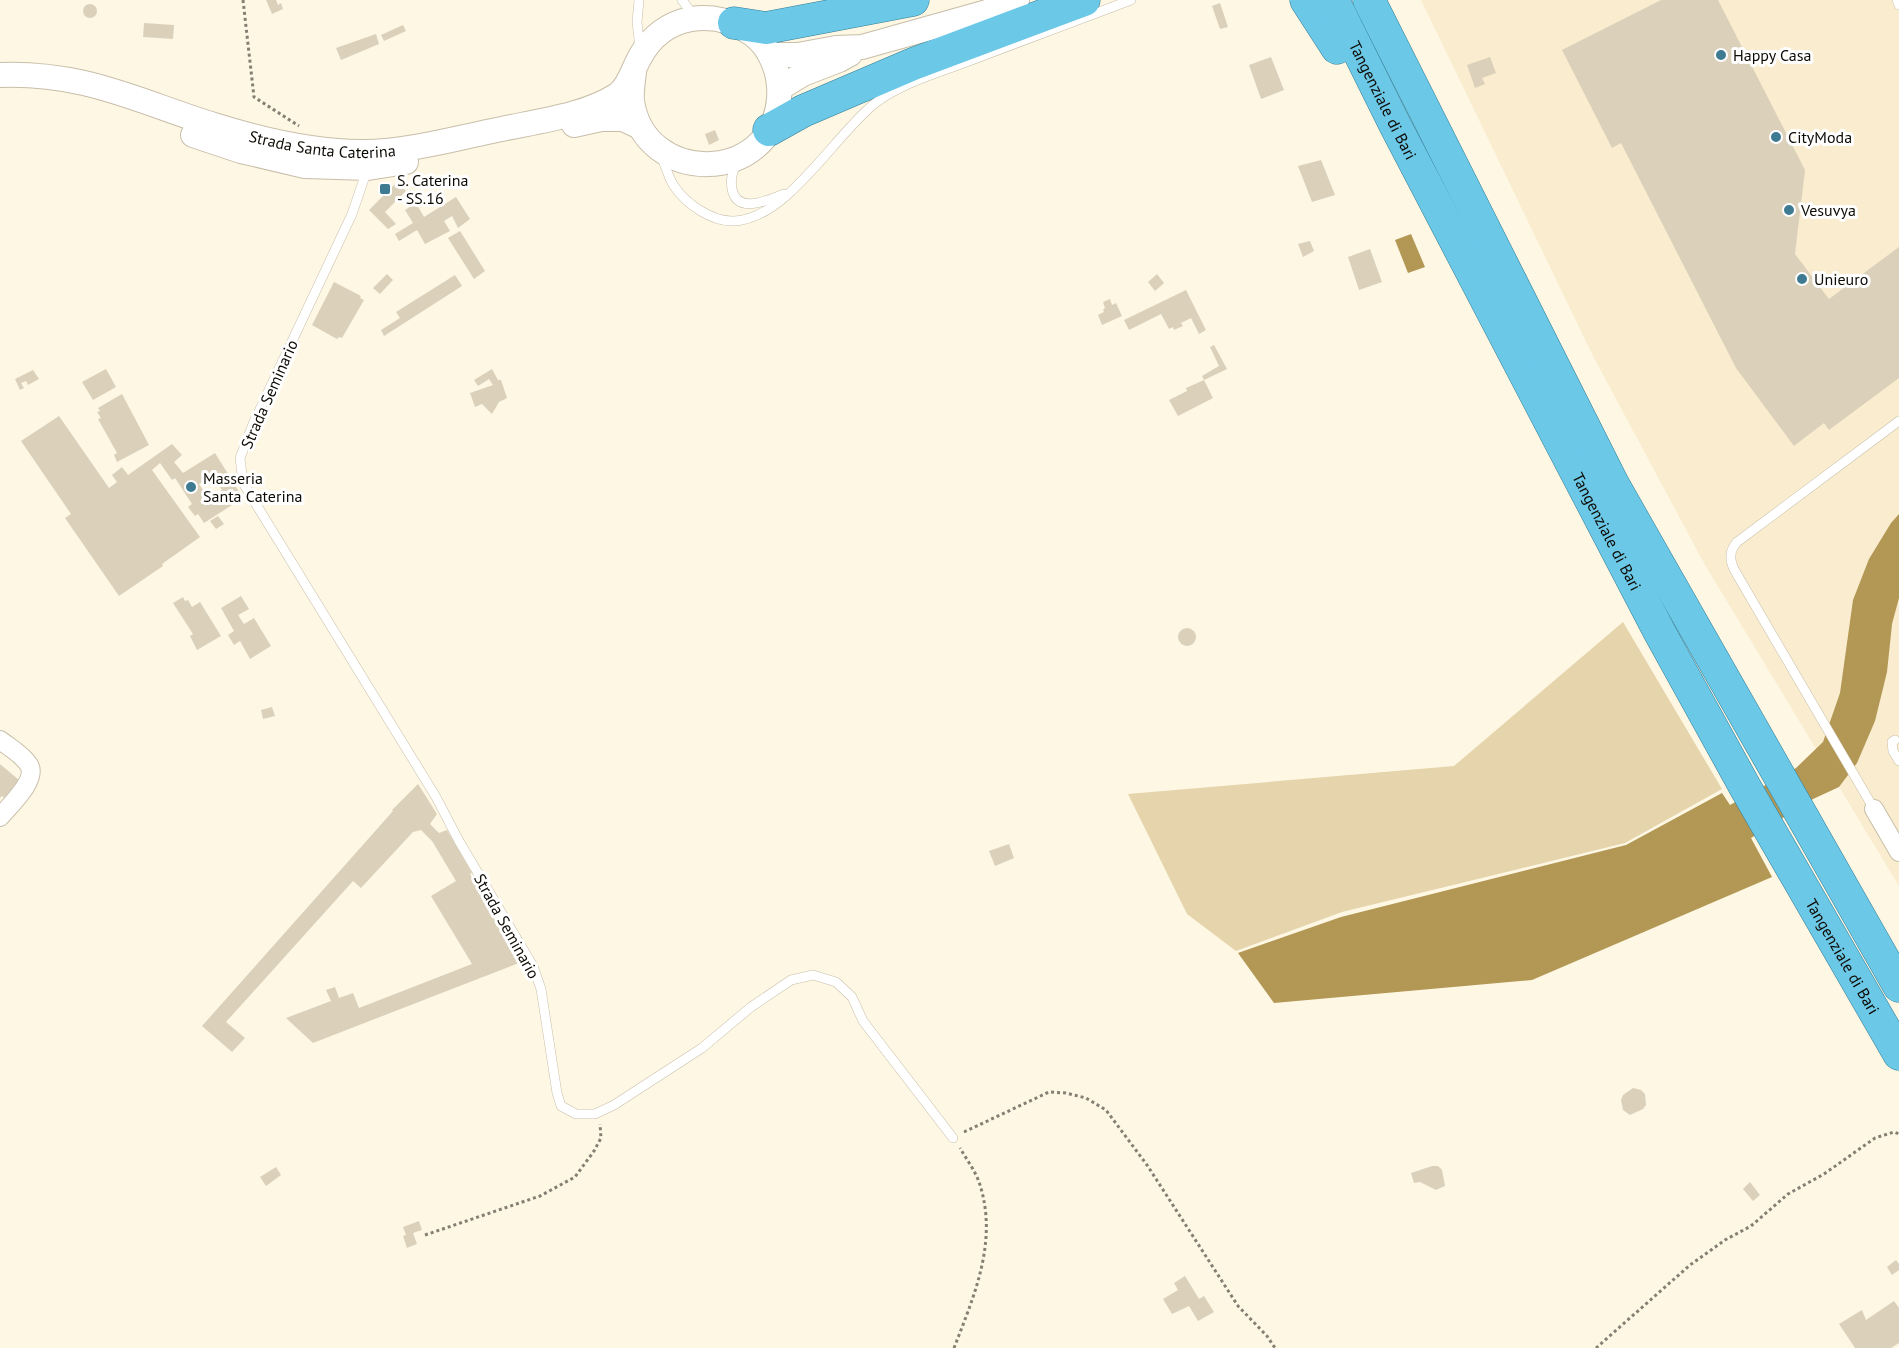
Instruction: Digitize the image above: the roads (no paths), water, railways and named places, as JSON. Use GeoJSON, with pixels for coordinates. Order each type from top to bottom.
{"type":"FeatureCollection","features":[{"type":"Feature","properties":{"kind":"highway"},"geometry":{"type":"LineString","coordinates":[[734,23],[766,28],[913,0]]}},
{"type":"Feature","properties":{"kind":"highway"},"geometry":{"type":"LineString","coordinates":[[769,130],[803,111],[913,64],[1084,0]]}},
{"type":"Feature","properties":{"kind":"highway"},"geometry":{"type":"LineString","coordinates":[[1306,0],[1347,64],[1395,125]]}},
{"type":"Feature","properties":{"kind":"highway","name":"Tangenziale di Bari"},"geometry":{"type":"LineString","coordinates":[[1333,0],[1395,125],[1660,633],[1745,787],[1899,1054]]}},
{"type":"Feature","properties":{"kind":"highway","name":"Tangenziale di Bari"},"geometry":{"type":"LineString","coordinates":[[1369,0],[1613,484],[1899,986]]}},
{"type":"Feature","properties":{"kind":"highway"},"geometry":{"type":"LineString","coordinates":[[1387,0],[1410,46],[1418,98]]}},
{"type":"Feature","properties":{"kind":"street"},"geometry":{"type":"LineString","coordinates":[[770,55],[798,55],[836,48],[862,47],[987,12],[1017,0]]}},
{"type":"Feature","properties":{"kind":"street","name":"Strada Santa Caterina"},"geometry":{"type":"LineString","coordinates":[[0,75],[45,76],[86,83],[215,126],[274,141],[338,151],[387,151],[585,111],[619,94],[649,43],[663,31],[678,23],[689,9],[734,23],[755,36],[770,55],[777,71],[780,88],[777,109],[769,130],[759,143],[730,162],[710,166],[691,164],[672,158],[656,146],[640,127],[632,100],[637,65]]}},
{"type":"Feature","properties":{"kind":"street"},"geometry":{"type":"LineString","coordinates":[[780,88],[803,74],[839,60],[862,47]]}},
{"type":"Feature","properties":{"kind":"street","name":"Strada Santa Caterina"},"geometry":{"type":"LineString","coordinates":[[0,90],[51,90],[129,112],[241,151],[304,166],[368,168],[437,158],[601,119],[623,119],[640,127]]}},
{"type":"Feature","properties":{"kind":"street"},"geometry":{"type":"LineString","coordinates":[[0,740],[31,767],[31,776],[0,817]]}},
{"type":"Feature","properties":{"kind":"street"},"geometry":{"type":"LineString","coordinates":[[1874,810],[1897,845]]}},
{"type":"Feature","properties":{"kind":"lane"},"geometry":{"type":"LineString","coordinates":[[637,65],[639,0]]}},
{"type":"Feature","properties":{"kind":"lane"},"geometry":{"type":"LineString","coordinates":[[656,146],[674,185],[689,202],[712,217],[733,222],[752,218],[774,207],[856,119],[897,90],[1131,0]]}},
{"type":"Feature","properties":{"kind":"lane"},"geometry":{"type":"LineString","coordinates":[[740,157],[732,172],[731,183],[732,191],[739,202],[759,203],[789,193]]}},
{"type":"Feature","properties":{"kind":"lane","name":"Strada Seminario"},"geometry":{"type":"LineString","coordinates":[[368,168],[352,214],[253,424],[240,458],[243,483],[436,797],[459,841],[533,966],[541,989],[561,1106],[576,1114],[595,1114],[614,1106],[702,1048],[751,1007],[791,980],[813,975],[836,982],[852,997],[863,1021],[953,1138]]}},
{"type":"Feature","properties":{"kind":"lane"},"geometry":{"type":"LineString","coordinates":[[1874,810],[1731,564],[1731,552],[1737,542],[1899,421]]}},
{"type":"Feature","properties":{"kind":"lane"},"geometry":{"type":"LineString","coordinates":[[1895,740],[1891,746],[1899,761]]}},
{"type":"Feature","properties":{"kind":"place","name":"Happy Casa"},"geometry":{"type":"Point","coordinates":[1721,55]}},
{"type":"Feature","properties":{"kind":"place","name":"CityModa"},"geometry":{"type":"Point","coordinates":[1776,137]}},
{"type":"Feature","properties":{"kind":"place","name":"S. Caterina - SS.16"},"geometry":{"type":"Point","coordinates":[385,189]}},
{"type":"Feature","properties":{"kind":"place","name":"Vesuvya"},"geometry":{"type":"Point","coordinates":[1789,210]}},
{"type":"Feature","properties":{"kind":"place","name":"Unieuro"},"geometry":{"type":"Point","coordinates":[1802,279]}},
{"type":"Feature","properties":{"kind":"place","name":"Masseria Santa Caterina"},"geometry":{"type":"Point","coordinates":[191,487]}}]}
